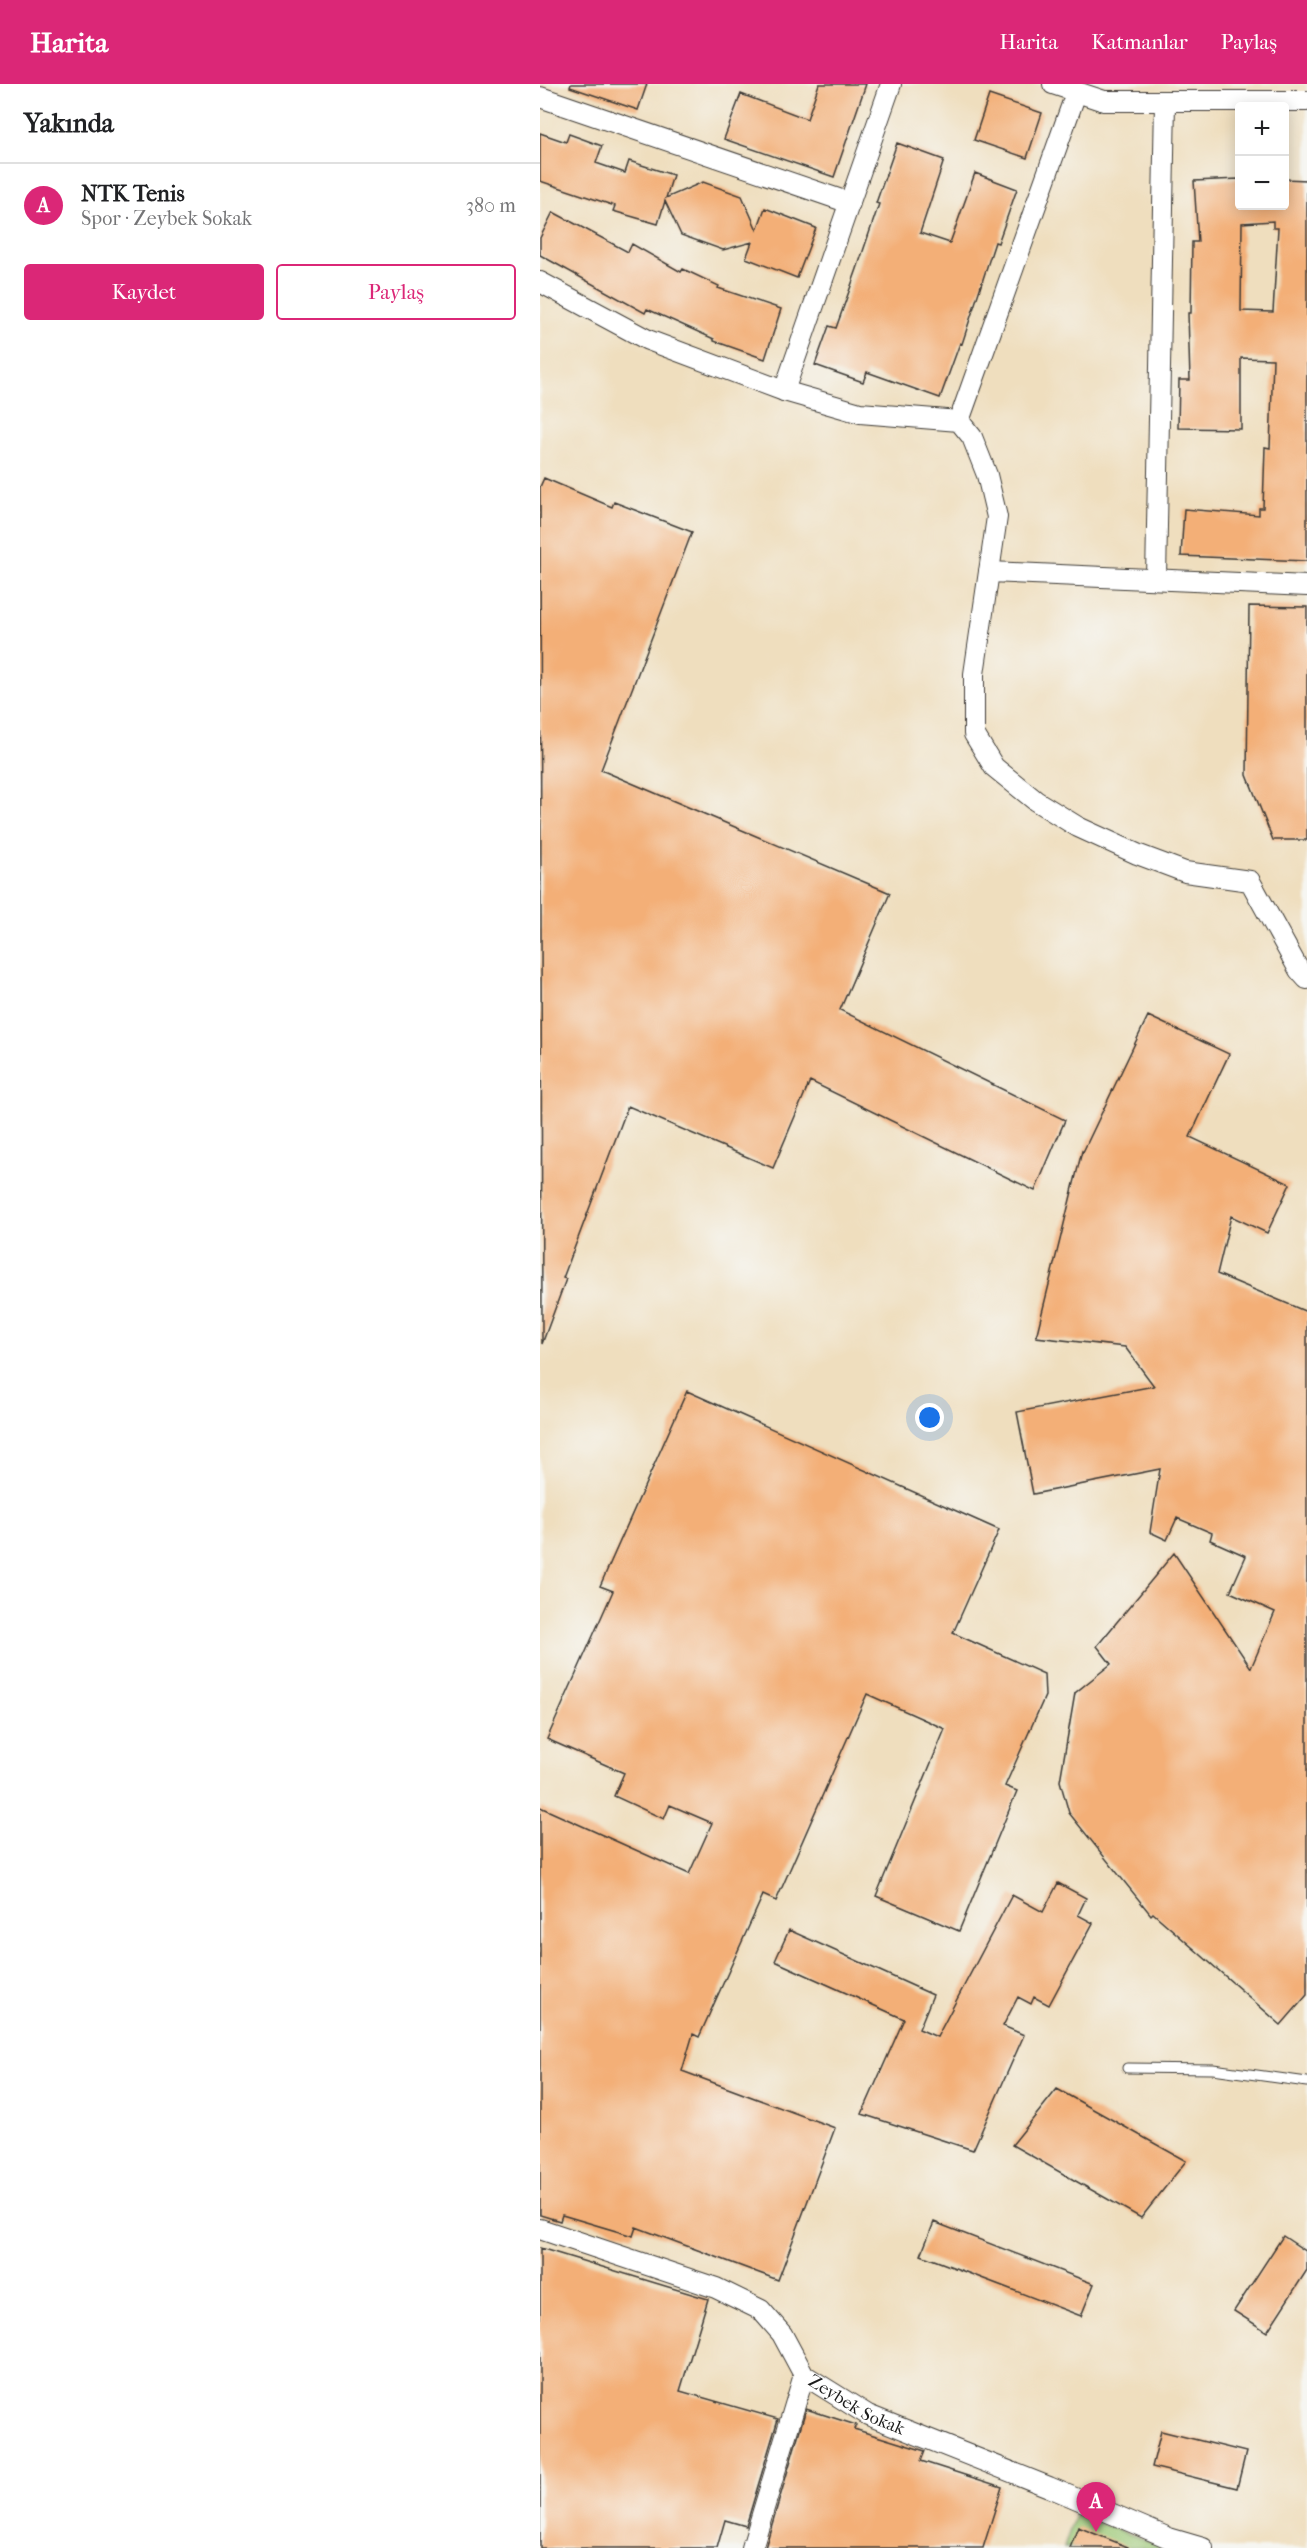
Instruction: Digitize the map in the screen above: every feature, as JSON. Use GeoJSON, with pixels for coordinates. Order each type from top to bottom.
{"type":"FeatureCollection","features":[{"type":"Feature","properties":{"kind":"street"},"geometry":{"type":"LineString","coordinates":[[784,391],[891,84]]}},
{"type":"Feature","properties":{"kind":"street"},"geometry":{"type":"LineString","coordinates":[[1053,84],[1104,101],[1307,101]]}},
{"type":"Feature","properties":{"kind":"street"},"geometry":{"type":"LineString","coordinates":[[958,421],[1076,93]]}},
{"type":"Feature","properties":{"kind":"street"},"geometry":{"type":"LineString","coordinates":[[540,97],[850,203]]}},
{"type":"Feature","properties":{"kind":"street"},"geometry":{"type":"LineString","coordinates":[[1156,579],[1165,101]]}},
{"type":"Feature","properties":{"kind":"street"},"geometry":{"type":"LineString","coordinates":[[540,282],[648,340],[784,391],[860,413],[958,421],[972,437],[987,475],[997,517],[974,674],[974,734],[994,767],[1036,801],[1070,822],[1137,854],[1185,872],[1250,881],[1299,970],[1307,979]]}},
{"type":"Feature","properties":{"kind":"street"},"geometry":{"type":"LineString","coordinates":[[989,572],[1307,586]]}},
{"type":"Feature","properties":{"kind":"street","name":"Zeybek Sokak"},"geometry":{"type":"LineString","coordinates":[[540,2229],[716,2288],[761,2310],[782,2334],[804,2375],[868,2415],[1049,2487],[1169,2538],[1203,2548]]}},
{"type":"Feature","properties":{"kind":"street"},"geometry":{"type":"LineString","coordinates":[[752,2548],[804,2375]]}},
{"type":"Feature","properties":{"kind":"lane"},"geometry":{"type":"LineString","coordinates":[[1127,2068],[1213,2069],[1307,2082]]}},
{"type":"Feature","properties":{"kind":"green space"},"geometry":{"type":"Polygon","coordinates":[[[1075,2515],[1169,2548],[1064,2548],[1075,2515]]]}},
{"type":"Feature","properties":{"kind":"building"},"geometry":{"type":"Polygon","coordinates":[[[571,84],[647,84],[638,110],[570,87],[571,84]]]}},
{"type":"Feature","properties":{"kind":"building"},"geometry":{"type":"Polygon","coordinates":[[[819,84],[866,84],[834,177],[724,139],[741,94],[807,119],[819,84]]]}},
{"type":"Feature","properties":{"kind":"building"},"geometry":{"type":"Polygon","coordinates":[[[989,95],[1042,113],[1027,158],[974,140],[989,95]]]}},
{"type":"Feature","properties":{"kind":"building"},"geometry":{"type":"Polygon","coordinates":[[[540,133],[566,142],[569,134],[602,146],[596,163],[625,173],[629,161],[673,175],[666,198],[703,182],[742,196],[757,230],[765,208],[816,228],[797,278],[746,258],[752,242],[723,250],[681,235],[665,201],[658,224],[613,211],[615,206],[540,181],[540,133]]]}},
{"type":"Feature","properties":{"kind":"building"},"geometry":{"type":"Polygon","coordinates":[[[897,143],[944,160],[920,233],[950,243],[975,173],[1017,189],[998,243],[995,242],[962,344],[960,343],[940,398],[867,372],[863,382],[815,365],[829,326],[836,328],[879,204],[876,203],[897,143]]]}},
{"type":"Feature","properties":{"kind":"building"},"geometry":{"type":"Polygon","coordinates":[[[1235,179],[1235,210],[1289,210],[1289,179],[1307,180],[1307,561],[1181,556],[1184,509],[1259,515],[1259,508],[1263,508],[1265,447],[1270,448],[1273,359],[1241,358],[1241,429],[1178,428],[1179,380],[1190,380],[1188,313],[1191,313],[1192,242],[1198,242],[1194,181],[1235,179]],[[1273,221],[1242,223],[1241,311],[1273,312],[1278,228],[1273,228],[1273,221]]]}},
{"type":"Feature","properties":{"kind":"building"},"geometry":{"type":"Polygon","coordinates":[[[553,212],[628,252],[632,244],[681,272],[683,269],[719,286],[718,288],[781,309],[765,359],[714,341],[714,339],[647,309],[645,313],[540,255],[540,238],[553,212]]]}},
{"type":"Feature","properties":{"kind":"building"},"geometry":{"type":"Polygon","coordinates":[[[544,478],[612,507],[614,502],[692,532],[601,770],[890,893],[840,1010],[1065,1120],[1035,1191],[810,1081],[773,1168],[628,1106],[563,1278],[566,1279],[542,1344],[540,487],[544,478]]]}},
{"type":"Feature","properties":{"kind":"building"},"geometry":{"type":"Polygon","coordinates":[[[1249,606],[1307,607],[1307,840],[1273,840],[1247,775],[1249,606]]]}},
{"type":"Feature","properties":{"kind":"building"},"geometry":{"type":"Polygon","coordinates":[[[1148,1016],[1229,1054],[1190,1137],[1290,1184],[1267,1233],[1231,1216],[1217,1274],[1307,1312],[1307,1995],[1281,2025],[1153,1913],[1151,1915],[1069,1813],[1060,1781],[1075,1693],[1111,1664],[1097,1646],[1174,1553],[1251,1668],[1275,1612],[1230,1592],[1246,1556],[1210,1540],[1212,1533],[1177,1518],[1167,1540],[1150,1532],[1160,1469],[1033,1494],[1017,1412],[1154,1386],[1125,1347],[1036,1337],[1082,1151],[1148,1016]]]}},
{"type":"Feature","properties":{"kind":"building"},"geometry":{"type":"Polygon","coordinates":[[[687,1391],[999,1530],[953,1633],[1044,1674],[1045,1696],[1005,1786],[1017,1791],[959,1931],[876,1896],[945,1729],[867,1694],[776,1901],[763,1895],[699,2037],[693,2034],[682,2071],[835,2128],[778,2280],[636,2227],[633,2236],[562,2215],[560,2221],[540,2215],[540,1807],[689,1874],[712,1823],[670,1805],[664,1819],[614,1796],[624,1773],[547,1739],[613,1591],[600,1586],[687,1391]]]}},
{"type":"Feature","properties":{"kind":"building"},"geometry":{"type":"Polygon","coordinates":[[[1058,1883],[1086,1898],[1078,1915],[1093,1923],[1049,2005],[1034,1997],[1031,2004],[1018,1997],[1003,2026],[1024,2035],[973,2150],[862,2114],[904,2019],[775,1961],[789,1930],[933,1995],[919,2029],[937,2037],[1012,1895],[1043,1912],[1058,1883]]]}},
{"type":"Feature","properties":{"kind":"building"},"geometry":{"type":"Polygon","coordinates":[[[1057,2089],[1186,2161],[1141,2218],[1012,2145],[1057,2089]]]}},
{"type":"Feature","properties":{"kind":"building"},"geometry":{"type":"Polygon","coordinates":[[[934,2222],[1094,2284],[1081,2316],[921,2255],[934,2222]]]}},
{"type":"Feature","properties":{"kind":"building"},"geometry":{"type":"Polygon","coordinates":[[[1283,2236],[1307,2252],[1307,2270],[1267,2332],[1234,2311],[1283,2236]]]}},
{"type":"Feature","properties":{"kind":"building"},"geometry":{"type":"Polygon","coordinates":[[[540,2248],[708,2299],[680,2391],[778,2419],[746,2526],[725,2520],[717,2548],[540,2548],[540,2248]]]}},
{"type":"Feature","properties":{"kind":"building"},"geometry":{"type":"Polygon","coordinates":[[[806,2409],[856,2425],[854,2429],[925,2451],[921,2461],[1002,2487],[983,2548],[765,2548],[806,2409]]]}},
{"type":"Feature","properties":{"kind":"building"},"geometry":{"type":"Polygon","coordinates":[[[1161,2431],[1246,2452],[1237,2488],[1152,2467],[1161,2431]]]}},
{"type":"Feature","properties":{"kind":"building"},"geometry":{"type":"Polygon","coordinates":[[[1078,2527],[1128,2547],[1128,2548],[1070,2548],[1078,2527]]]}},
{"type":"Feature","properties":{"kind":"place","name":"NTK Tenis"},"geometry":{"type":"Point","coordinates":[1096,2532]}}]}
